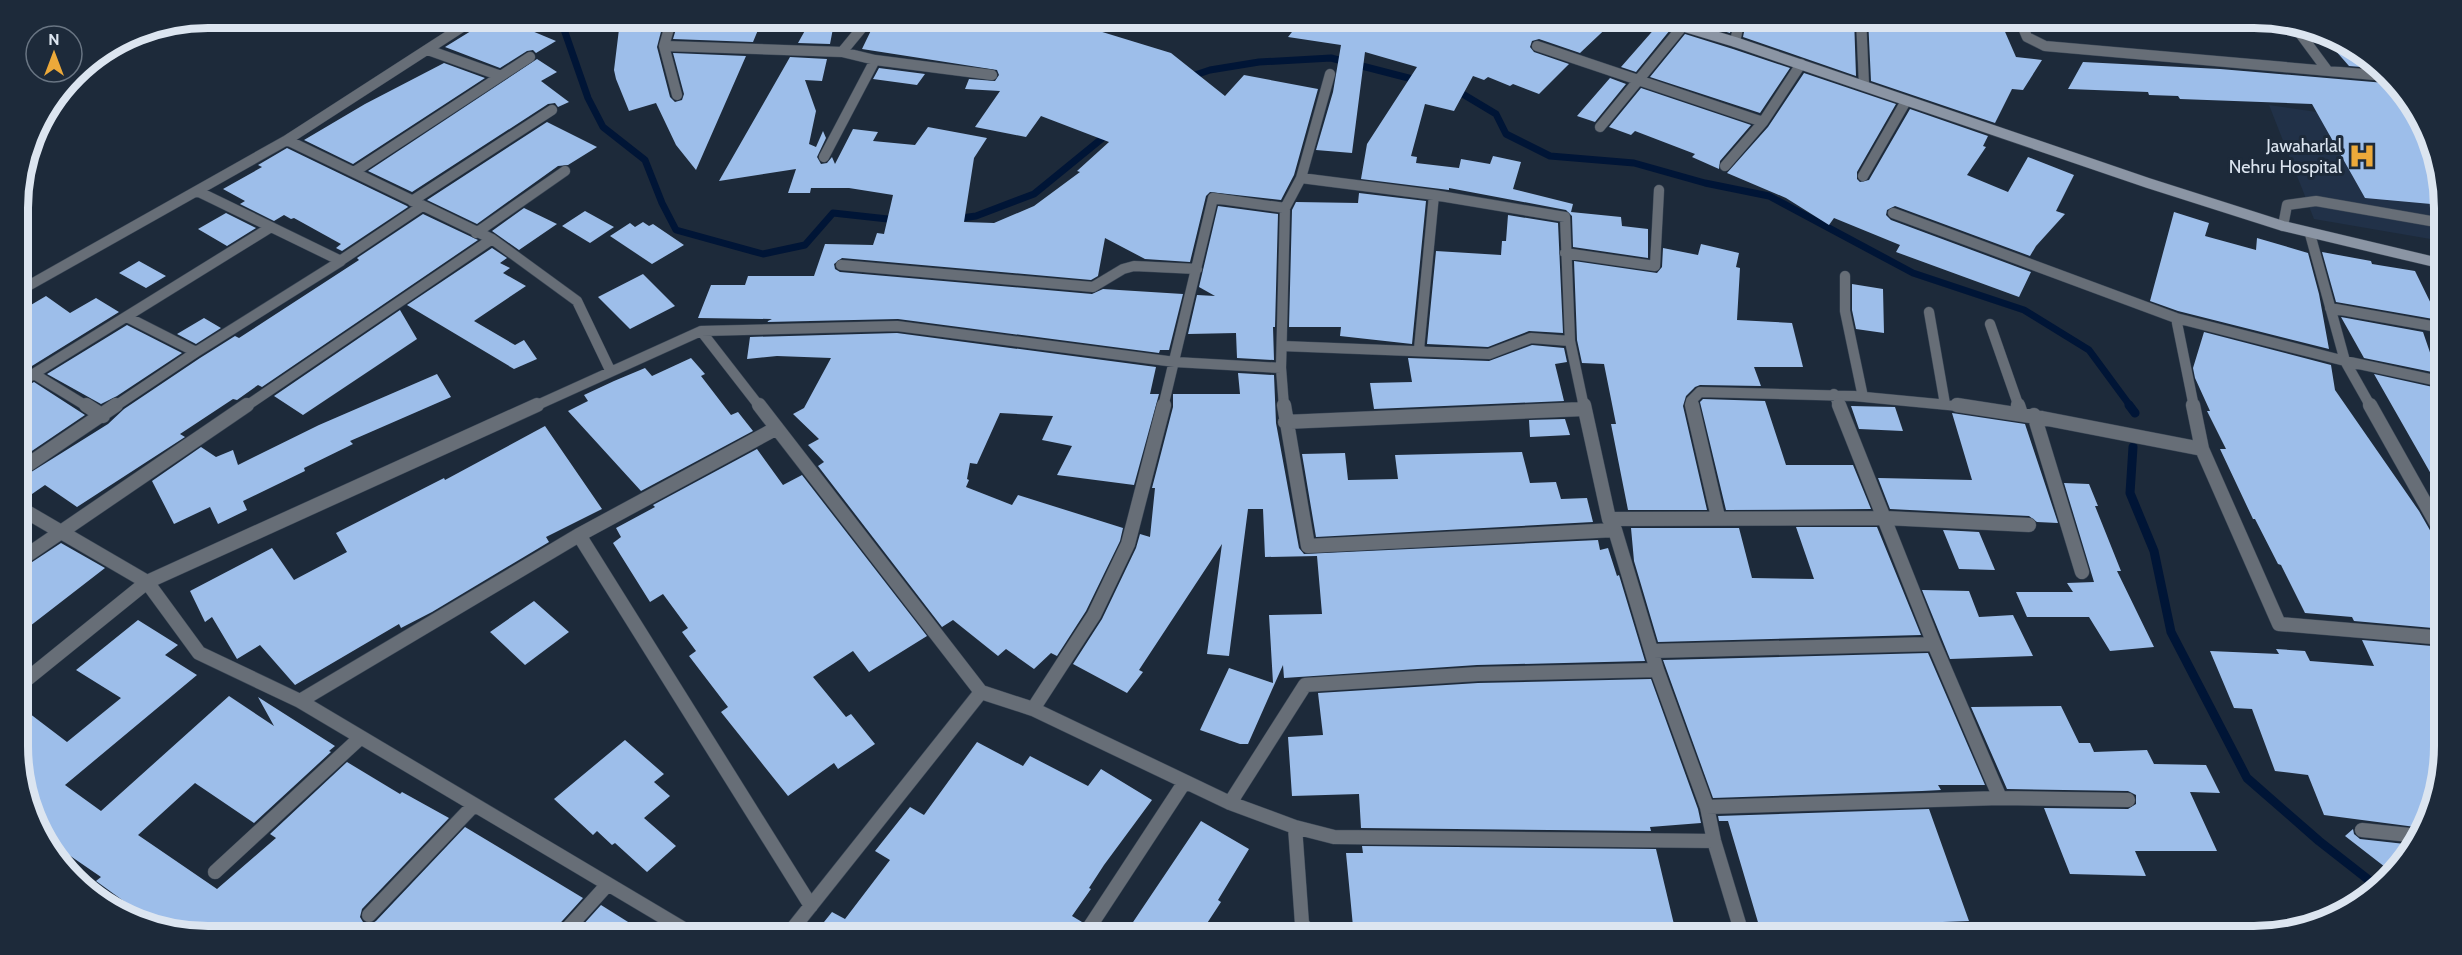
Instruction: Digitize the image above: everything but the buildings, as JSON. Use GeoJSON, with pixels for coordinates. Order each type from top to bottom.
{"type":"FeatureCollection","features":[{"type":"Feature","properties":{"kind":"street"},"geometry":{"type":"LineString","coordinates":[[29,285],[287,140],[460,29]]}},
{"type":"Feature","properties":{"kind":"street"},"geometry":{"type":"LineString","coordinates":[[669,29],[664,46],[677,95]]}},
{"type":"Feature","properties":{"kind":"street"},"geometry":{"type":"LineString","coordinates":[[842,52],[861,29]]}},
{"type":"Feature","properties":{"kind":"street"},"geometry":{"type":"LineString","coordinates":[[1600,127],[1680,29]]}},
{"type":"Feature","properties":{"kind":"street"},"geometry":{"type":"LineString","coordinates":[[1689,29],[1735,42],[2283,226],[2434,262]]}},
{"type":"Feature","properties":{"kind":"street"},"geometry":{"type":"LineString","coordinates":[[1735,42],[1738,29]]}},
{"type":"Feature","properties":{"kind":"street"},"geometry":{"type":"LineString","coordinates":[[1861,29],[1864,85]]}},
{"type":"Feature","properties":{"kind":"street"},"geometry":{"type":"LineString","coordinates":[[2022,29],[2024,35],[2032,43],[2045,46],[2374,75]]}},
{"type":"Feature","properties":{"kind":"street"},"geometry":{"type":"LineString","coordinates":[[2301,35],[2327,70]]}},
{"type":"Feature","properties":{"kind":"street"},"geometry":{"type":"LineString","coordinates":[[664,46],[842,52],[875,60],[992,75]]}},
{"type":"Feature","properties":{"kind":"street"},"geometry":{"type":"LineString","coordinates":[[1537,46],[1763,122]]}},
{"type":"Feature","properties":{"kind":"street"},"geometry":{"type":"LineString","coordinates":[[428,50],[501,76]]}},
{"type":"Feature","properties":{"kind":"street"},"geometry":{"type":"LineString","coordinates":[[354,172],[530,57]]}},
{"type":"Feature","properties":{"kind":"street"},"geometry":{"type":"LineString","coordinates":[[824,157],[875,60]]}},
{"type":"Feature","properties":{"kind":"street"},"geometry":{"type":"LineString","coordinates":[[1725,166],[1763,122],[1801,64]]}},
{"type":"Feature","properties":{"kind":"street"},"geometry":{"type":"LineString","coordinates":[[1329,74],[1301,178],[1285,208],[1281,368],[1285,422],[1308,546],[1718,517],[1885,518],[2029,525]]}},
{"type":"Feature","properties":{"kind":"street"},"geometry":{"type":"LineString","coordinates":[[1863,176],[1906,101]]}},
{"type":"Feature","properties":{"kind":"street"},"geometry":{"type":"LineString","coordinates":[[412,201],[552,110]]}},
{"type":"Feature","properties":{"kind":"street"},"geometry":{"type":"LineString","coordinates":[[287,140],[492,239],[577,300],[610,370]]}},
{"type":"Feature","properties":{"kind":"street"},"geometry":{"type":"LineString","coordinates":[[476,233],[565,171]]}},
{"type":"Feature","properties":{"kind":"street"},"geometry":{"type":"LineString","coordinates":[[1301,178],[1434,195],[1565,217],[1570,341],[1612,525],[1653,651],[1657,670],[1707,807],[1714,841],[1740,926]]}},
{"type":"Feature","properties":{"kind":"street"},"geometry":{"type":"LineString","coordinates":[[1565,252],[1655,266],[1659,190]]}},
{"type":"Feature","properties":{"kind":"street"},"geometry":{"type":"LineString","coordinates":[[197,191],[340,261]]}},
{"type":"Feature","properties":{"kind":"street"},"geometry":{"type":"LineString","coordinates":[[1419,349],[1434,195]]}},
{"type":"Feature","properties":{"kind":"street"},"geometry":{"type":"LineString","coordinates":[[1033,709],[1094,615],[1128,544],[1175,362],[1213,198],[1285,208]]}},
{"type":"Feature","properties":{"kind":"street"},"geometry":{"type":"LineString","coordinates":[[2283,226],[2287,205],[2302,201],[2316,201],[2434,222]]}},
{"type":"Feature","properties":{"kind":"street"},"geometry":{"type":"LineString","coordinates":[[29,464],[196,352],[422,206]]}},
{"type":"Feature","properties":{"kind":"street"},"geometry":{"type":"LineString","coordinates":[[1893,213],[2176,318],[2345,361],[2434,380]]}},
{"type":"Feature","properties":{"kind":"street"},"geometry":{"type":"LineString","coordinates":[[29,377],[271,227]]}},
{"type":"Feature","properties":{"kind":"street"},"geometry":{"type":"LineString","coordinates":[[2310,234],[2345,361],[2434,519]]}},
{"type":"Feature","properties":{"kind":"street"},"geometry":{"type":"LineString","coordinates":[[29,554],[492,239]]}},
{"type":"Feature","properties":{"kind":"street"},"geometry":{"type":"LineString","coordinates":[[841,265],[1093,287],[1122,269],[1134,266],[1197,270]]}},
{"type":"Feature","properties":{"kind":"street"},"geometry":{"type":"LineString","coordinates":[[1845,276],[1845,311],[1863,397]]}},
{"type":"Feature","properties":{"kind":"street"},"geometry":{"type":"LineString","coordinates":[[2330,308],[2434,326]]}},
{"type":"Feature","properties":{"kind":"street"},"geometry":{"type":"LineString","coordinates":[[1929,312],[1945,404]]}},
{"type":"Feature","properties":{"kind":"street"},"geometry":{"type":"LineString","coordinates":[[127,317],[196,352]]}},
{"type":"Feature","properties":{"kind":"street"},"geometry":{"type":"LineString","coordinates":[[2176,318],[2202,449],[2278,624],[2434,637]]}},
{"type":"Feature","properties":{"kind":"street"},"geometry":{"type":"LineString","coordinates":[[1990,324],[2027,415],[2082,572]]}},
{"type":"Feature","properties":{"kind":"street"},"geometry":{"type":"LineString","coordinates":[[29,678],[147,582],[610,370],[701,331],[897,326],[1175,362],[1281,368]]}},
{"type":"Feature","properties":{"kind":"street"},"geometry":{"type":"LineString","coordinates":[[701,331],[981,692],[1033,709],[1230,803],[1295,827],[1334,837],[1714,841]]}},
{"type":"Feature","properties":{"kind":"street"},"geometry":{"type":"LineString","coordinates":[[1282,346],[1419,349],[1489,354],[1531,338],[1570,341]]}},
{"type":"Feature","properties":{"kind":"street"},"geometry":{"type":"LineString","coordinates":[[34,374],[103,416]]}},
{"type":"Feature","properties":{"kind":"street"},"geometry":{"type":"LineString","coordinates":[[1718,517],[1690,401],[1700,392],[1834,394],[1945,404],[2027,415],[2202,449]]}},
{"type":"Feature","properties":{"kind":"street"},"geometry":{"type":"LineString","coordinates":[[1834,394],[1934,645],[2000,798]]}},
{"type":"Feature","properties":{"kind":"street"},"geometry":{"type":"LineString","coordinates":[[1285,422],[1584,409]]}},
{"type":"Feature","properties":{"kind":"street"},"geometry":{"type":"LineString","coordinates":[[300,701],[579,535],[775,429]]}},
{"type":"Feature","properties":{"kind":"street"},"geometry":{"type":"LineString","coordinates":[[29,513],[62,530],[147,582],[199,653],[300,701],[679,926]]}},
{"type":"Feature","properties":{"kind":"street"},"geometry":{"type":"LineString","coordinates":[[579,535],[811,906]]}},
{"type":"Feature","properties":{"kind":"street"},"geometry":{"type":"LineString","coordinates":[[1653,651],[1934,645]]}},
{"type":"Feature","properties":{"kind":"street"},"geometry":{"type":"LineString","coordinates":[[1230,803],[1305,685],[1478,674],[1657,670]]}},
{"type":"Feature","properties":{"kind":"street"},"geometry":{"type":"LineString","coordinates":[[795,926],[981,692]]}},
{"type":"Feature","properties":{"kind":"street"},"geometry":{"type":"LineString","coordinates":[[215,872],[360,738]]}},
{"type":"Feature","properties":{"kind":"street"},"geometry":{"type":"LineString","coordinates":[[1090,926],[1184,783]]}},
{"type":"Feature","properties":{"kind":"street"},"geometry":{"type":"LineString","coordinates":[[1707,807],[2000,798],[2128,800]]}},
{"type":"Feature","properties":{"kind":"street"},"geometry":{"type":"LineString","coordinates":[[369,915],[474,805]]}},
{"type":"Feature","properties":{"kind":"street"},"geometry":{"type":"LineString","coordinates":[[1295,827],[1302,924],[1304,926]]}},
{"type":"Feature","properties":{"kind":"street"},"geometry":{"type":"LineString","coordinates":[[2362,830],[2410,835]]}},
{"type":"Feature","properties":{"kind":"street"},"geometry":{"type":"LineString","coordinates":[[570,926],[608,884]]}},
{"type":"Feature","properties":{"kind":"shaded area","name":"Jawaharlal Nehru Hospital"},"geometry":{"type":"Polygon","coordinates":[[[2269,105],[2413,126],[2420,139],[2432,185],[2434,240],[2314,219],[2269,105]]]}},
{"type":"Feature","properties":{"kind":"waterway"},"geometry":{"type":"LineString","coordinates":[[564,29],[588,98],[603,127],[645,160],[662,203],[676,230],[763,254],[805,245],[833,213],[897,220]]}},
{"type":"Feature","properties":{"kind":"waterway"},"geometry":{"type":"LineString","coordinates":[[1189,77],[1210,70],[1259,62],[1331,58],[1420,81]]}},
{"type":"Feature","properties":{"kind":"waterway"},"geometry":{"type":"LineString","coordinates":[[1456,90],[1496,114],[1506,134],[1550,156],[1634,163],[1705,183],[1769,196],[1913,273],[2024,310],[2089,350],[2131,407]]}},
{"type":"Feature","properties":{"kind":"waterway"},"geometry":{"type":"LineString","coordinates":[[954,219],[976,216],[1034,194],[1110,132]]}},
{"type":"Feature","properties":{"kind":"waterway"},"geometry":{"type":"LineString","coordinates":[[2129,405],[2135,413]]}},
{"type":"Feature","properties":{"kind":"waterway"},"geometry":{"type":"LineString","coordinates":[[2133,447],[2130,493],[2154,551],[2171,632],[2247,778],[2319,841],[2371,882]]}},
{"type":"Feature","properties":{"kind":"place","name":"Jawaharlal Nehru Hospital"},"geometry":{"type":"Point","coordinates":[2362,156]}}]}
